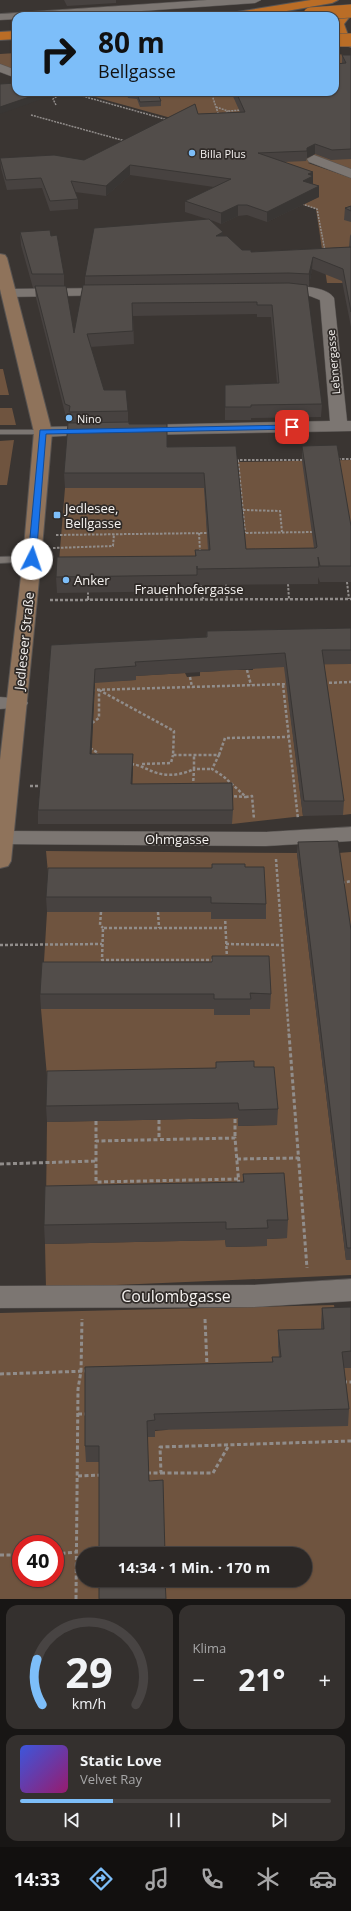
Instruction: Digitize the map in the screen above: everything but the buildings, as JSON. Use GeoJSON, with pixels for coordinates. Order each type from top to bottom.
{"type":"FeatureCollection","features":[{"type":"Feature","properties":{"kind":"highway"},"geometry":{"type":"LineString","coordinates":[[261,12],[332,0]]}},
{"type":"Feature","properties":{"kind":"highway"},"geometry":{"type":"LineString","coordinates":[[330,12],[351,10]]}},
{"type":"Feature","properties":{"kind":"highway"},"geometry":{"type":"LineString","coordinates":[[339,22],[344,14],[351,10]]}},
{"type":"Feature","properties":{"kind":"highway"},"geometry":{"type":"LineString","coordinates":[[339,18],[351,17]]}},
{"type":"Feature","properties":{"kind":"highway"},"geometry":{"type":"LineString","coordinates":[[339,27],[343,37],[351,42]]}},
{"type":"Feature","properties":{"kind":"highway"},"geometry":{"type":"LineString","coordinates":[[0,36],[12,35]]}},
{"type":"Feature","properties":{"kind":"highway"},"geometry":{"type":"LineString","coordinates":[[0,42],[12,41]]}},
{"type":"Feature","properties":{"kind":"highway"},"geometry":{"type":"LineString","coordinates":[[339,41],[351,42]]}},
{"type":"Feature","properties":{"kind":"street"},"geometry":{"type":"LineString","coordinates":[[80,12],[255,0]]}},
{"type":"Feature","properties":{"kind":"street"},"geometry":{"type":"LineString","coordinates":[[0,18],[12,16]]}},
{"type":"Feature","properties":{"kind":"street"},"geometry":{"type":"LineString","coordinates":[[0,68],[12,72]]}},
{"type":"Feature","properties":{"kind":"street"},"geometry":{"type":"LineString","coordinates":[[314,159],[351,174]]}},
{"type":"Feature","properties":{"kind":"street","name":"Jedleseer Straße"},"geometry":{"type":"LineString","coordinates":[[0,258],[43,432],[28,600],[9,703],[4,838],[0,861]]}},
{"type":"Feature","properties":{"kind":"street","name":"Lebnergasse"},"geometry":{"type":"LineString","coordinates":[[266,290],[312,292],[328,298],[345,426]]}},
{"type":"Feature","properties":{"kind":"street"},"geometry":{"type":"LineString","coordinates":[[8,294],[125,292]]}},
{"type":"Feature","properties":{"kind":"street"},"geometry":{"type":"LineString","coordinates":[[43,432],[345,426]]}},
{"type":"Feature","properties":{"kind":"street","name":"Ohmgasse"},"geometry":{"type":"LineString","coordinates":[[4,838],[266,839],[351,834]]}},
{"type":"Feature","properties":{"kind":"street","name":"Coulombgasse"},"geometry":{"type":"LineString","coordinates":[[0,1297],[205,1296],[311,1293],[351,1290]]}},
{"type":"Feature","properties":{"kind":"lane"},"geometry":{"type":"LineString","coordinates":[[0,432],[43,432]]}},
{"type":"Feature","properties":{"kind":"lane"},"geometry":{"type":"LineString","coordinates":[[0,560],[33,547]]}},
{"type":"Feature","properties":{"kind":"path"},"geometry":{"type":"LineString","coordinates":[[56,96],[53,98],[56,105]]}},
{"type":"Feature","properties":{"kind":"path"},"geometry":{"type":"LineString","coordinates":[[82,96],[172,121]]}},
{"type":"Feature","properties":{"kind":"path"},"geometry":{"type":"LineString","coordinates":[[212,96],[220,121]]}},
{"type":"Feature","properties":{"kind":"path"},"geometry":{"type":"LineString","coordinates":[[216,107],[229,111],[244,110]]}},
{"type":"Feature","properties":{"kind":"path"},"geometry":{"type":"LineString","coordinates":[[219,116],[229,111]]}},
{"type":"Feature","properties":{"kind":"path"},"geometry":{"type":"LineString","coordinates":[[31,115],[129,142]]}},
{"type":"Feature","properties":{"kind":"path"},"geometry":{"type":"LineString","coordinates":[[297,202],[317,209],[326,257]]}},
{"type":"Feature","properties":{"kind":"path"},"geometry":{"type":"LineString","coordinates":[[339,466],[337,459],[351,459]]}},
{"type":"Feature","properties":{"kind":"path"},"geometry":{"type":"LineString","coordinates":[[231,460],[307,460]]}},
{"type":"Feature","properties":{"kind":"path"},"geometry":{"type":"LineString","coordinates":[[238,460],[245,533]]}},
{"type":"Feature","properties":{"kind":"path"},"geometry":{"type":"LineString","coordinates":[[243,510],[280,511],[282,532]]}},
{"type":"Feature","properties":{"kind":"path"},"geometry":{"type":"LineString","coordinates":[[238,533],[320,532]]}},
{"type":"Feature","properties":{"kind":"path"},"geometry":{"type":"LineString","coordinates":[[199,533],[200,553]]}},
{"type":"Feature","properties":{"kind":"path"},"geometry":{"type":"LineString","coordinates":[[33,547],[114,534],[215,533]]}},
{"type":"Feature","properties":{"kind":"path"},"geometry":{"type":"LineString","coordinates":[[33,547],[113,546],[114,534]]}},
{"type":"Feature","properties":{"kind":"path"},"geometry":{"type":"LineString","coordinates":[[347,582],[350,599]]}},
{"type":"Feature","properties":{"kind":"path"},"geometry":{"type":"LineString","coordinates":[[226,584],[227,599]]}},
{"type":"Feature","properties":{"kind":"path"},"geometry":{"type":"LineString","coordinates":[[288,584],[289,599]]}},
{"type":"Feature","properties":{"kind":"path"},"geometry":{"type":"LineString","coordinates":[[201,585],[203,599]]}},
{"type":"Feature","properties":{"kind":"path"},"geometry":{"type":"LineString","coordinates":[[88,592],[88,600]]}},
{"type":"Feature","properties":{"kind":"path"},"geometry":{"type":"LineString","coordinates":[[166,592],[167,600]]}},
{"type":"Feature","properties":{"kind":"path","name":"Frauenhofergasse"},"geometry":{"type":"LineString","coordinates":[[28,600],[350,599]]}},
{"type":"Feature","properties":{"kind":"path"},"geometry":{"type":"LineString","coordinates":[[247,670],[251,685]]}},
{"type":"Feature","properties":{"kind":"path"},"geometry":{"type":"LineString","coordinates":[[190,677],[192,687]]}},
{"type":"Feature","properties":{"kind":"path"},"geometry":{"type":"LineString","coordinates":[[321,683],[351,682]]}},
{"type":"Feature","properties":{"kind":"path"},"geometry":{"type":"LineString","coordinates":[[88,690],[291,684]]}},
{"type":"Feature","properties":{"kind":"path"},"geometry":{"type":"LineString","coordinates":[[283,685],[300,837]]}},
{"type":"Feature","properties":{"kind":"path"},"geometry":{"type":"LineString","coordinates":[[91,730],[91,724],[99,718],[99,690]]}},
{"type":"Feature","properties":{"kind":"path"},"geometry":{"type":"LineString","coordinates":[[99,690],[174,731],[173,755],[171,763],[127,764]]}},
{"type":"Feature","properties":{"kind":"path"},"geometry":{"type":"LineString","coordinates":[[212,769],[225,738],[289,737]]}},
{"type":"Feature","properties":{"kind":"path"},"geometry":{"type":"LineString","coordinates":[[90,742],[90,748],[98,753],[97,758]]}},
{"type":"Feature","properties":{"kind":"path"},"geometry":{"type":"LineString","coordinates":[[173,755],[219,755]]}},
{"type":"Feature","properties":{"kind":"path"},"geometry":{"type":"LineString","coordinates":[[193,791],[194,755]]}},
{"type":"Feature","properties":{"kind":"path"},"geometry":{"type":"LineString","coordinates":[[141,764],[159,774],[186,774],[194,769],[212,769],[223,776],[246,797]]}},
{"type":"Feature","properties":{"kind":"path"},"geometry":{"type":"LineString","coordinates":[[224,796],[252,796],[266,839],[283,945],[308,1275],[311,1293]]}},
{"type":"Feature","properties":{"kind":"path"},"geometry":{"type":"LineString","coordinates":[[342,883],[351,881]]}},
{"type":"Feature","properties":{"kind":"path"},"geometry":{"type":"LineString","coordinates":[[100,964],[102,960],[103,928],[100,925],[101,912]]}},
{"type":"Feature","properties":{"kind":"path"},"geometry":{"type":"LineString","coordinates":[[158,912],[159,928]]}},
{"type":"Feature","properties":{"kind":"path"},"geometry":{"type":"LineString","coordinates":[[225,912],[227,966]]}},
{"type":"Feature","properties":{"kind":"path"},"geometry":{"type":"LineString","coordinates":[[103,928],[226,928]]}},
{"type":"Feature","properties":{"kind":"path"},"geometry":{"type":"LineString","coordinates":[[0,945],[102,944]]}},
{"type":"Feature","properties":{"kind":"path"},"geometry":{"type":"LineString","coordinates":[[226,944],[283,945]]}},
{"type":"Feature","properties":{"kind":"path"},"geometry":{"type":"LineString","coordinates":[[102,960],[226,960]]}},
{"type":"Feature","properties":{"kind":"path"},"geometry":{"type":"LineString","coordinates":[[158,960],[158,966]]}},
{"type":"Feature","properties":{"kind":"path"},"geometry":{"type":"LineString","coordinates":[[235,1118],[239,1189]]}},
{"type":"Feature","properties":{"kind":"path"},"geometry":{"type":"LineString","coordinates":[[159,1120],[159,1140]]}},
{"type":"Feature","properties":{"kind":"path"},"geometry":{"type":"LineString","coordinates":[[96,1121],[96,1187]]}},
{"type":"Feature","properties":{"kind":"path"},"geometry":{"type":"LineString","coordinates":[[96,1141],[235,1138]]}},
{"type":"Feature","properties":{"kind":"path"},"geometry":{"type":"LineString","coordinates":[[237,1159],[299,1158]]}},
{"type":"Feature","properties":{"kind":"path"},"geometry":{"type":"LineString","coordinates":[[0,1164],[96,1160]]}},
{"type":"Feature","properties":{"kind":"path"},"geometry":{"type":"LineString","coordinates":[[96,1182],[238,1179]]}},
{"type":"Feature","properties":{"kind":"path"},"geometry":{"type":"LineString","coordinates":[[162,1180],[162,1185]]}},
{"type":"Feature","properties":{"kind":"path"},"geometry":{"type":"LineString","coordinates":[[200,1370],[208,1369],[205,1296]]}},
{"type":"Feature","properties":{"kind":"path"},"geometry":{"type":"LineString","coordinates":[[77,1547],[78,1389],[81,1371],[83,1325],[80,1297]]}},
{"type":"Feature","properties":{"kind":"path"},"geometry":{"type":"LineString","coordinates":[[0,1374],[97,1371]]}},
{"type":"Feature","properties":{"kind":"path"},"geometry":{"type":"LineString","coordinates":[[343,1382],[351,1382]]}},
{"type":"Feature","properties":{"kind":"path"},"geometry":{"type":"LineString","coordinates":[[78,1414],[85,1414]]}},
{"type":"Feature","properties":{"kind":"path"},"geometry":{"type":"LineString","coordinates":[[161,1473],[160,1447],[351,1441]]}},
{"type":"Feature","properties":{"kind":"path"},"geometry":{"type":"LineString","coordinates":[[138,1474],[213,1473],[229,1445]]}},
{"type":"Feature","properties":{"kind":"path"},"geometry":{"type":"LineString","coordinates":[[78,1476],[108,1475]]}},
{"type":"Feature","properties":{"kind":"path"},"geometry":{"type":"LineString","coordinates":[[64,1553],[76,1552]]}},
{"type":"Feature","properties":{"kind":"path"},"geometry":{"type":"LineString","coordinates":[[0,1555],[12,1555]]}},
{"type":"Feature","properties":{"kind":"path"},"geometry":{"type":"LineString","coordinates":[[76,1587],[76,1599]]}},
{"type":"Feature","properties":{"kind":"shaded area"},"geometry":{"type":"Polygon","coordinates":[[[12,53],[12,70],[0,65],[0,54],[12,53]]]}},
{"type":"Feature","properties":{"kind":"shaded area"},"geometry":{"type":"Polygon","coordinates":[[[339,54],[351,57],[351,171],[313,161],[308,163],[351,178],[351,283],[327,283],[316,209],[249,187],[229,134],[91,96],[339,96],[339,54]]]}},
{"type":"Feature","properties":{"kind":"shaded area"},"geometry":{"type":"Polygon","coordinates":[[[0,369],[3,369],[9,395],[0,395],[0,369]]]}},
{"type":"Feature","properties":{"kind":"shaded area"},"geometry":{"type":"Polygon","coordinates":[[[0,408],[12,408],[16,425],[0,425],[0,408]]]}},
{"type":"Feature","properties":{"kind":"shaded area"},"geometry":{"type":"Polygon","coordinates":[[[14,440],[7,485],[0,485],[0,441],[14,440]]]}},
{"type":"Feature","properties":{"kind":"shaded area"},"geometry":{"type":"Polygon","coordinates":[[[351,460],[351,563],[58,574],[65,488],[169,488],[203,462],[207,531],[242,531],[236,462],[351,460]]]}},
{"type":"Feature","properties":{"kind":"shaded area"},"geometry":{"type":"Polygon","coordinates":[[[351,664],[351,814],[343,815],[325,694],[288,694],[303,816],[232,824],[231,797],[83,798],[91,753],[89,682],[136,680],[135,676],[185,673],[187,677],[200,676],[200,672],[220,671],[221,666],[239,670],[253,670],[253,665],[351,664]]]}},
{"type":"Feature","properties":{"kind":"shaded area"},"geometry":{"type":"Polygon","coordinates":[[[46,851],[297,853],[346,1260],[351,1260],[351,1275],[46,1288],[45,1244],[225,1240],[226,1247],[267,1246],[267,1239],[287,1238],[283,1191],[243,1192],[243,1200],[46,1204],[47,1122],[238,1118],[238,1126],[277,1125],[273,1083],[254,1083],[253,1077],[216,1078],[216,1084],[48,1087],[41,1009],[214,1009],[214,1015],[250,1015],[250,1009],[270,1009],[268,972],[230,972],[230,978],[43,978],[47,912],[228,912],[228,919],[266,919],[263,883],[245,883],[244,879],[212,879],[212,884],[49,884],[46,851]]]}},
{"type":"Feature","properties":{"kind":"shaded area"},"geometry":{"type":"Polygon","coordinates":[[[351,852],[351,948],[338,853],[351,852]]]}},
{"type":"Feature","properties":{"kind":"shaded area"},"geometry":{"type":"Polygon","coordinates":[[[334,1305],[337,1324],[323,1345],[280,1374],[252,1379],[86,1462],[148,1461],[147,1437],[155,1431],[166,1430],[341,1368],[351,1368],[351,1599],[165,1599],[165,1587],[312,1587],[312,1547],[76,1547],[76,1587],[100,1587],[100,1599],[0,1599],[0,1313],[334,1305]]]}},
{"type":"Feature","properties":{"kind":"place","name":"Billa Plus"},"geometry":{"type":"Point","coordinates":[192,153]}},
{"type":"Feature","properties":{"kind":"place","name":"Nino"},"geometry":{"type":"Point","coordinates":[69,418]}},
{"type":"Feature","properties":{"kind":"place","name":"Jedlesee, Bellgasse"},"geometry":{"type":"Point","coordinates":[57,515]}},
{"type":"Feature","properties":{"kind":"place","name":"Anker"},"geometry":{"type":"Point","coordinates":[66,580]}},
{"type":"Feature","properties":{"kind":"route"},"geometry":{"type":"LineString","coordinates":[[32,559],[43,432],[292,427]]}}]}
